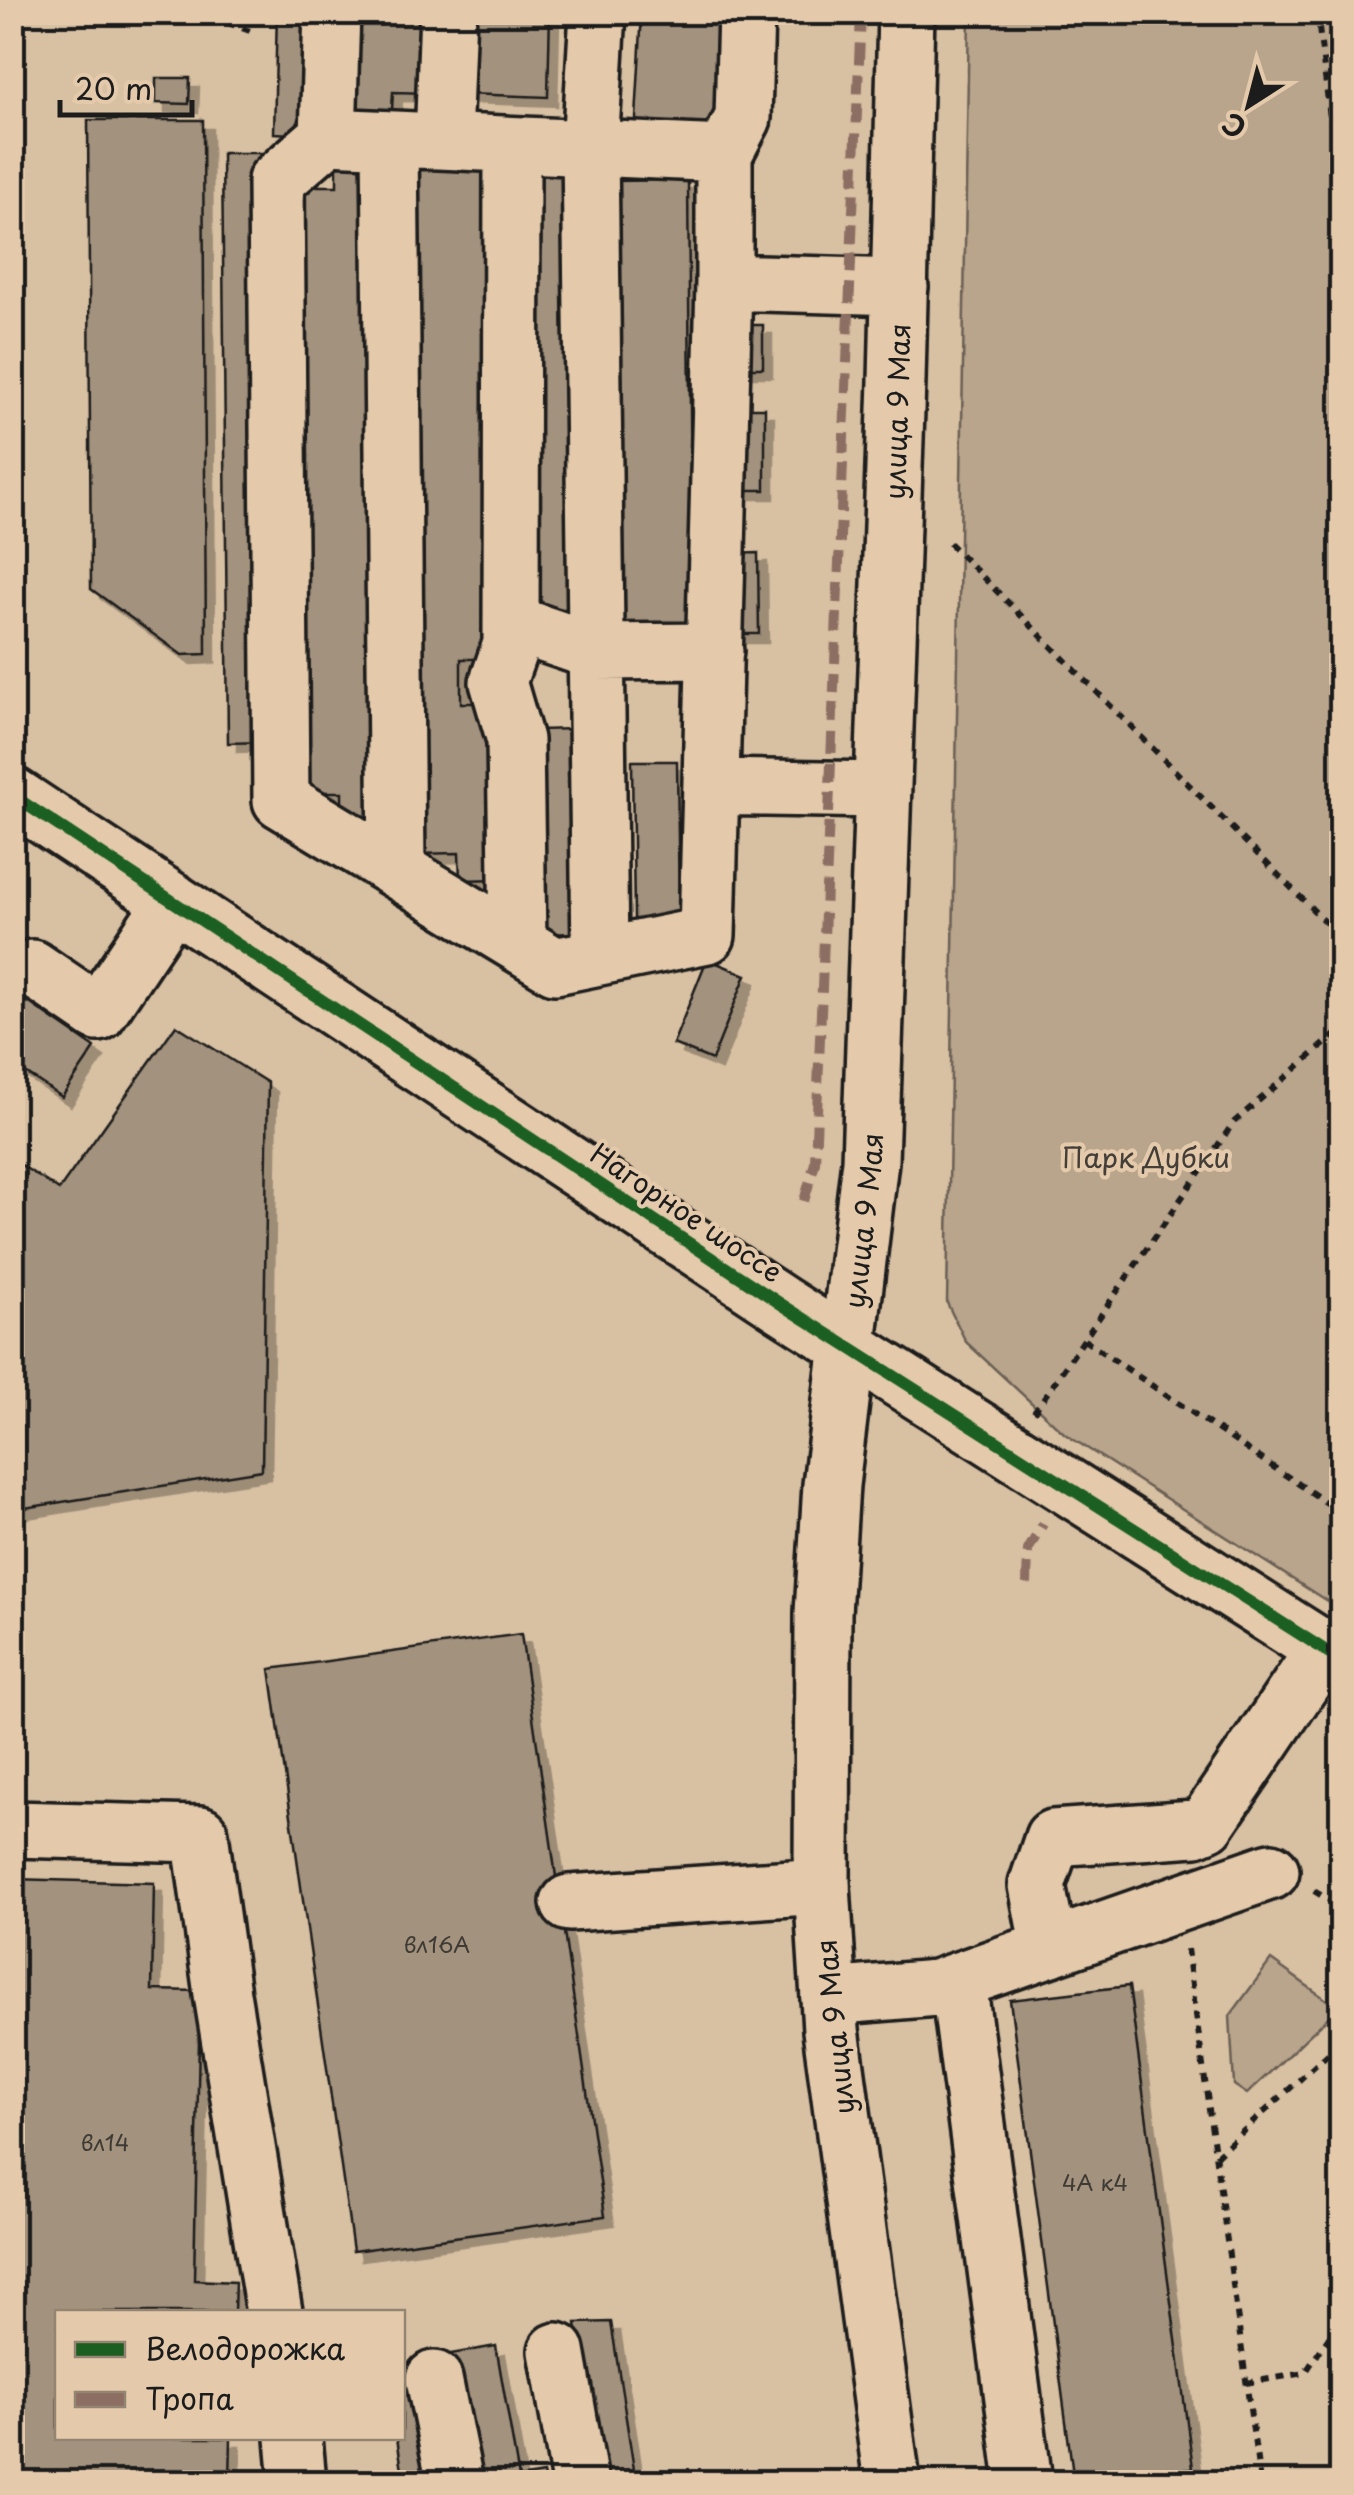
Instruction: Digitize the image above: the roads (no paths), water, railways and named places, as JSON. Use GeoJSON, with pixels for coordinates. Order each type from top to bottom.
{"type":"FeatureCollection","features":[{"type":"Feature","properties":{"kind":"main road"},"geometry":{"type":"LineString","coordinates":[[328,136],[332,12]]}},
{"type":"Feature","properties":{"kind":"main road"},"geometry":{"type":"LineString","coordinates":[[397,870],[417,140],[448,12]]}},
{"type":"Feature","properties":{"kind":"main road"},"geometry":{"type":"LineString","coordinates":[[598,12],[590,148],[600,956]]}},
{"type":"Feature","properties":{"kind":"main road"},"geometry":{"type":"LineString","coordinates":[[724,154],[328,136],[276,180],[281,800],[556,966],[707,935],[724,154],[743,118],[746,12]]}},
{"type":"Feature","properties":{"kind":"main road","name":"улица 9 Мая"},"geometry":{"type":"LineString","coordinates":[[892,2482],[829,1998],[822,1886],[823,1613],[831,1485],[870,1161],[906,12]]}},
{"type":"Feature","properties":{"kind":"main road"},"geometry":{"type":"LineString","coordinates":[[512,144],[511,644],[498,682],[515,740],[518,943]]}},
{"type":"Feature","properties":{"kind":"main road"},"geometry":{"type":"LineString","coordinates":[[724,282],[900,287]]}},
{"type":"Feature","properties":{"kind":"main road"},"geometry":{"type":"LineString","coordinates":[[511,623],[596,652],[715,651]]}},
{"type":"Feature","properties":{"kind":"main road"},"geometry":{"type":"LineString","coordinates":[[711,787],[882,790]]}},
{"type":"Feature","properties":{"kind":"main road","name":"Нагорное шоссе"},"geometry":{"type":"LineString","coordinates":[[12,795],[846,1346],[1333,1655]]}},
{"type":"Feature","properties":{"kind":"main road"},"geometry":{"type":"LineString","coordinates":[[32,968],[98,1013],[172,901]]}},
{"type":"Feature","properties":{"kind":"main road"},"geometry":{"type":"LineString","coordinates":[[1049,1949],[1037,1886],[1053,1838],[1195,1828],[1207,1823],[1333,1655]]}},
{"type":"Feature","properties":{"kind":"main road"},"geometry":{"type":"LineString","coordinates":[[12,1829],[200,1834],[274,2310]]}},
{"type":"Feature","properties":{"kind":"main road"},"geometry":{"type":"LineString","coordinates":[[829,1998],[936,1988],[1271,1871]]}},
{"type":"Feature","properties":{"kind":"main road"},"geometry":{"type":"LineString","coordinates":[[570,1902],[822,1886]]}},
{"type":"Feature","properties":{"kind":"main road"},"geometry":{"type":"LineString","coordinates":[[958,1981],[1024,2482]]}},
{"type":"Feature","properties":{"kind":"main road"},"geometry":{"type":"LineString","coordinates":[[557,2351],[580,2482]]}},
{"type":"Feature","properties":{"kind":"main road"},"geometry":{"type":"LineString","coordinates":[[434,2379],[454,2482]]}},
{"type":"Feature","properties":{"kind":"main road"},"geometry":{"type":"LineString","coordinates":[[294,2440],[298,2482]]}},
{"type":"Feature","properties":{"kind":"park label","name":"Парк Дубки"},"geometry":{"type":"Point","coordinates":[1146,1156]}}]}
